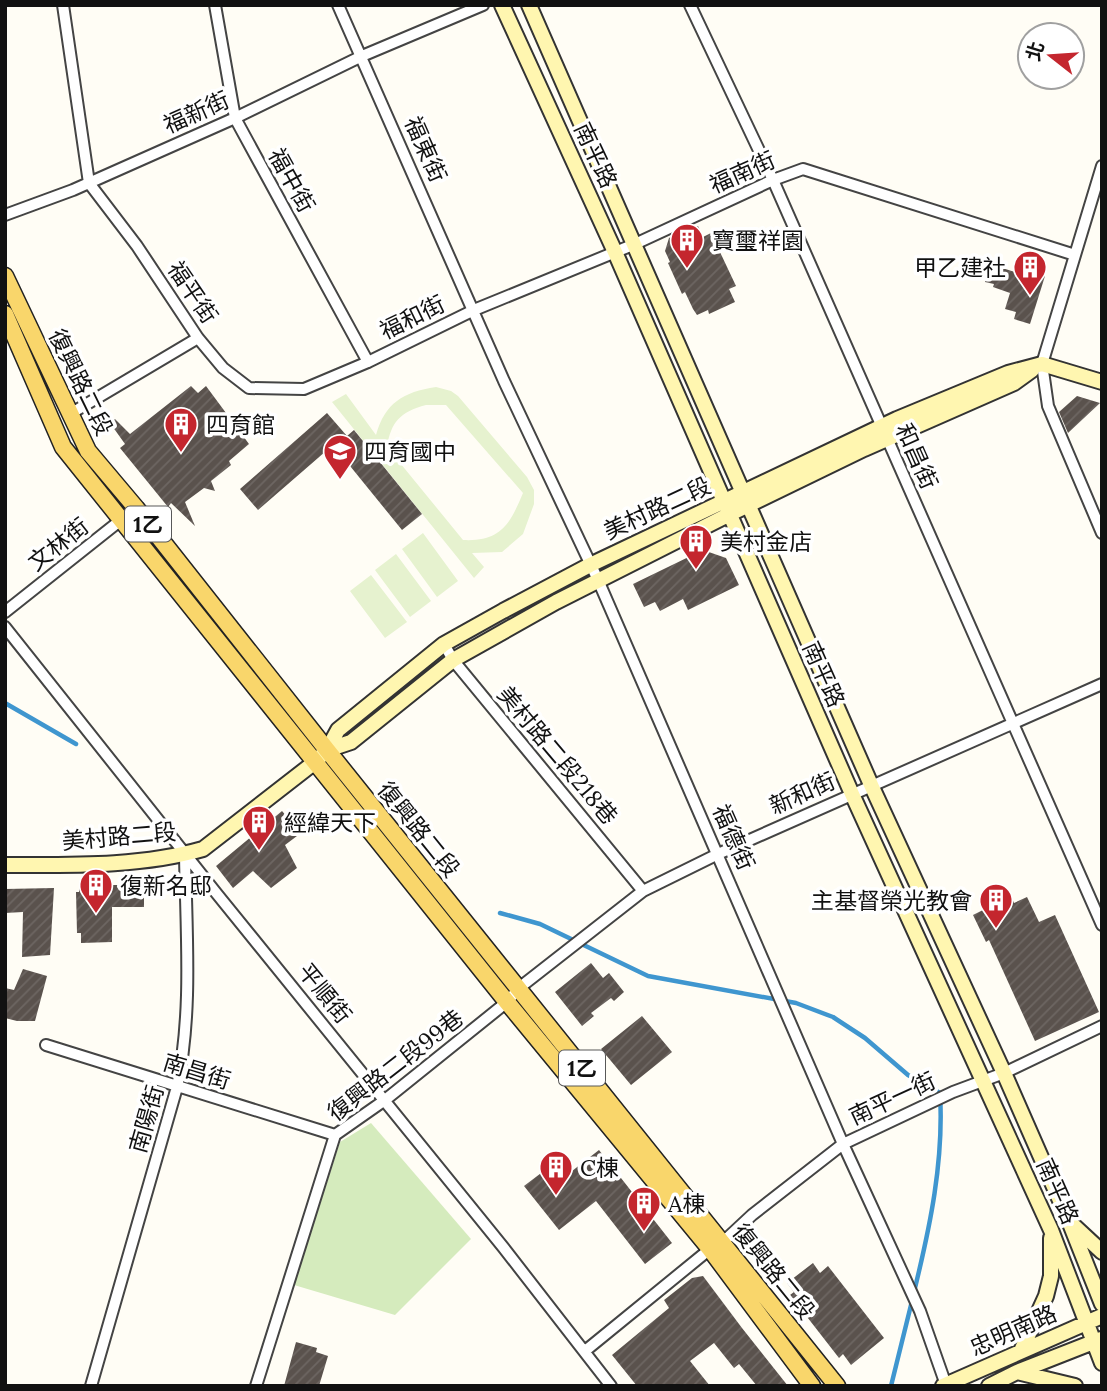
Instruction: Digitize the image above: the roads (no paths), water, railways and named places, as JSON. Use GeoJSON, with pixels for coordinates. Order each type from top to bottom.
{"type":"FeatureCollection","features":[{"type":"Feature","properties":{"kind":"main road","name":"復興路二段"},"geometry":{"type":"LineString","coordinates":[[5,276],[88,451],[136,508],[507,1002],[837,1386]]}},
{"type":"Feature","properties":{"kind":"main road","name":"復興路二段"},"geometry":{"type":"LineString","coordinates":[[5,314],[63,447],[121,521],[519,988],[716,1246],[813,1386]]}},
{"type":"Feature","properties":{"kind":"street"},"geometry":{"type":"LineString","coordinates":[[5,215],[89,183],[63,5]]}},
{"type":"Feature","properties":{"kind":"street","name":"福中街"},"geometry":{"type":"LineString","coordinates":[[215,5],[234,118],[368,362]]}},
{"type":"Feature","properties":{"kind":"street","name":"福東街"},"geometry":{"type":"LineString","coordinates":[[338,5],[474,310]]}},
{"type":"Feature","properties":{"kind":"street","name":"福新街"},"geometry":{"type":"LineString","coordinates":[[89,183],[362,57],[483,5]]}},
{"type":"Feature","properties":{"kind":"street","name":"南平路"},"geometry":{"type":"LineString","coordinates":[[502,5],[615,252],[852,794],[1051,1230],[1087,1323],[1098,1340],[1102,1363]]}},
{"type":"Feature","properties":{"kind":"street","name":"南平路"},"geometry":{"type":"LineString","coordinates":[[529,5],[872,787],[1004,1073],[1102,1304]]}},
{"type":"Feature","properties":{"kind":"street","name":"和昌街"},"geometry":{"type":"LineString","coordinates":[[690,5],[773,180],[1102,925]]}},
{"type":"Feature","properties":{"kind":"street"},"geometry":{"type":"LineString","coordinates":[[1102,166],[1042,364],[1048,406],[1102,533]]}},
{"type":"Feature","properties":{"kind":"street","name":"福南街"},"geometry":{"type":"LineString","coordinates":[[474,310],[635,244],[773,180],[803,169],[1075,255]]}},
{"type":"Feature","properties":{"kind":"street","name":"福平街"},"geometry":{"type":"LineString","coordinates":[[89,183],[137,246],[198,338],[223,368],[249,388],[304,389],[368,362]]}},
{"type":"Feature","properties":{"kind":"street","name":"福和街"},"geometry":{"type":"LineString","coordinates":[[368,362],[474,310]]}},
{"type":"Feature","properties":{"kind":"street","name":"福德街"},"geometry":{"type":"LineString","coordinates":[[474,310],[504,381],[598,580],[843,1144],[920,1311],[944,1385]]}},
{"type":"Feature","properties":{"kind":"street"},"geometry":{"type":"LineString","coordinates":[[70,414],[198,338]]}},
{"type":"Feature","properties":{"kind":"street"},"geometry":{"type":"LineString","coordinates":[[1042,364],[1102,382]]}},
{"type":"Feature","properties":{"kind":"street","name":"美村路二段"},"geometry":{"type":"LineString","coordinates":[[5,865],[132,862],[203,849],[321,756],[351,742],[453,660],[727,508],[1008,373],[1042,364]]}},
{"type":"Feature","properties":{"kind":"street","name":"文林街"},"geometry":{"type":"LineString","coordinates":[[5,612],[136,508]]}},
{"type":"Feature","properties":{"kind":"street","name":"美村路二段"},"geometry":{"type":"LineString","coordinates":[[321,756],[338,730],[444,645],[590,565],[727,508]]}},
{"type":"Feature","properties":{"kind":"street","name":"平順街"},"geometry":{"type":"LineString","coordinates":[[5,627],[611,1386]]}},
{"type":"Feature","properties":{"kind":"street","name":"美村路二段218巷"},"geometry":{"type":"LineString","coordinates":[[444,645],[453,660],[643,891]]}},
{"type":"Feature","properties":{"kind":"street","name":"新和街"},"geometry":{"type":"LineString","coordinates":[[507,1002],[519,988],[643,891],[718,853],[1102,684]]}},
{"type":"Feature","properties":{"kind":"street","name":"南陽街"},"geometry":{"type":"LineString","coordinates":[[91,1386],[184,1055],[187,986],[185,854]]}},
{"type":"Feature","properties":{"kind":"street","name":"復興路二段99巷"},"geometry":{"type":"LineString","coordinates":[[256,1386],[335,1135],[385,1100],[507,1002]]}},
{"type":"Feature","properties":{"kind":"street","name":"南平一街"},"geometry":{"type":"LineString","coordinates":[[585,1351],[843,1144],[953,1092],[1004,1073],[1102,1026]]}},
{"type":"Feature","properties":{"kind":"street","name":"南昌街"},"geometry":{"type":"LineString","coordinates":[[47,1045],[335,1135]]}},
{"type":"Feature","properties":{"kind":"street"},"geometry":{"type":"LineString","coordinates":[[1069,1221],[1102,1252]]}},
{"type":"Feature","properties":{"kind":"street"},"geometry":{"type":"LineString","coordinates":[[1021,1351],[1046,1296],[1051,1276],[1051,1230]]}},
{"type":"Feature","properties":{"kind":"street","name":"忠明南路"},"geometry":{"type":"LineString","coordinates":[[944,1385],[1102,1316]]}},
{"type":"Feature","properties":{"kind":"street","name":"忠明南路"},"geometry":{"type":"LineString","coordinates":[[989,1386],[1098,1340]]}},
{"type":"Feature","properties":{"kind":"street"},"geometry":{"type":"LineString","coordinates":[[1017,1372],[1075,1386]]}},
{"type":"Feature","properties":{"kind":"waterway"},"geometry":{"type":"LineString","coordinates":[[5,703],[76,744]]}},
{"type":"Feature","properties":{"kind":"waterway"},"geometry":{"type":"LineString","coordinates":[[500,913],[540,924],[648,976],[796,1003],[833,1017],[865,1038],[908,1075],[940,1093],[938,1169],[914,1292]]}},
{"type":"Feature","properties":{"kind":"waterway"},"geometry":{"type":"LineString","coordinates":[[891,1386],[912,1301]]}},
{"type":"Feature","properties":{"kind":"place","name":"寶璽祥園"},"geometry":{"type":"Point","coordinates":[687,270]}},
{"type":"Feature","properties":{"kind":"place","name":"甲乙建社"},"geometry":{"type":"Point","coordinates":[1030,297]}},
{"type":"Feature","properties":{"kind":"place","name":"四育館"},"geometry":{"type":"Point","coordinates":[181,454]}},
{"type":"Feature","properties":{"kind":"place","name":"四育國中"},"geometry":{"type":"Point","coordinates":[340,481]}},
{"type":"Feature","properties":{"kind":"place","name":"美村金店"},"geometry":{"type":"Point","coordinates":[696,571]}},
{"type":"Feature","properties":{"kind":"place","name":"經緯天下"},"geometry":{"type":"Point","coordinates":[259,852]}},
{"type":"Feature","properties":{"kind":"place","name":"復新名邸"},"geometry":{"type":"Point","coordinates":[96,915]}},
{"type":"Feature","properties":{"kind":"place","name":"主基督榮光教會"},"geometry":{"type":"Point","coordinates":[996,930]}},
{"type":"Feature","properties":{"kind":"place","name":"C棟"},"geometry":{"type":"Point","coordinates":[556,1197]}},
{"type":"Feature","properties":{"kind":"place","name":"A棟"},"geometry":{"type":"Point","coordinates":[644,1233]}}]}
